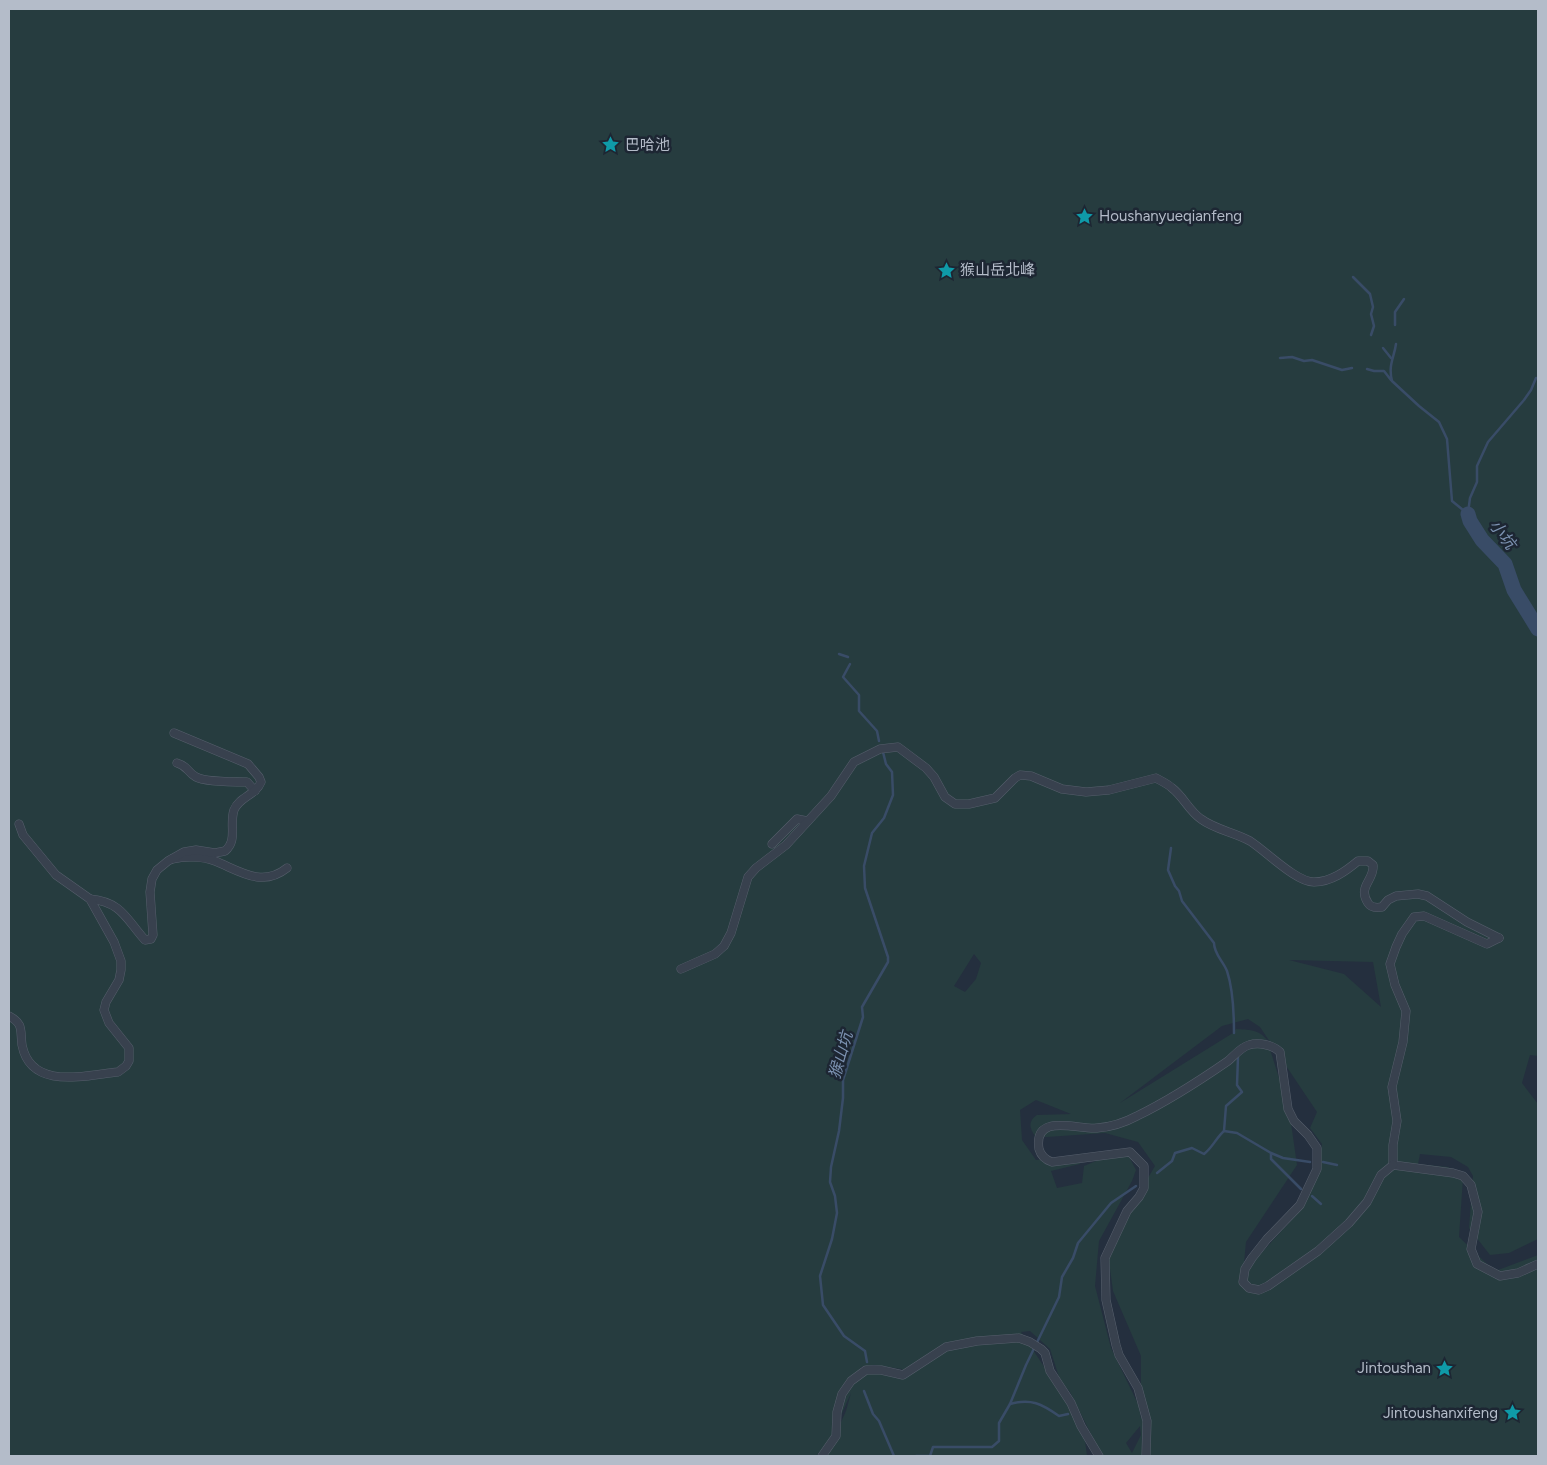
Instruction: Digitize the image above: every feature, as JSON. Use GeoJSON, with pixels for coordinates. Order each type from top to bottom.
{"type":"FeatureCollection","features":[{"type":"Feature","properties":{"kind":"street"},"geometry":{"type":"LineString","coordinates":[[20,824],[23,835],[56,875],[90,899],[104,901],[117,907],[131,921],[145,940],[151,939],[153,935],[150,892],[156,870],[180,853],[192,850],[225,851],[233,841],[232,822],[235,807],[255,791],[261,782],[248,764],[174,733]]}},
{"type":"Feature","properties":{"kind":"street"},"geometry":{"type":"LineString","coordinates":[[681,969],[715,954],[724,946],[731,933],[748,878],[756,868],[786,845],[831,796],[854,762],[880,749],[898,747],[913,758],[934,777],[944,797],[955,804],[968,804],[995,798],[1014,778],[1020,776],[1031,776],[1062,789],[1086,792],[1109,790],[1156,778],[1173,788],[1199,818],[1211,826],[1247,840],[1304,881],[1315,882],[1332,878],[1344,872],[1358,860],[1368,861],[1374,870],[1365,886],[1364,896],[1369,906],[1382,907],[1388,900],[1396,896],[1418,894],[1427,896],[1467,922],[1499,938],[1487,944],[1424,916],[1414,917],[1396,947],[1390,964],[1395,984],[1406,1011],[1403,1042],[1392,1087],[1397,1121],[1393,1145],[1393,1165]]}},
{"type":"Feature","properties":{"kind":"street"},"geometry":{"type":"LineString","coordinates":[[177,763],[184,765],[196,777],[224,782],[247,782],[255,791]]}},
{"type":"Feature","properties":{"kind":"street"},"geometry":{"type":"LineString","coordinates":[[772,844],[797,819],[807,821]]}},
{"type":"Feature","properties":{"kind":"street"},"geometry":{"type":"LineString","coordinates":[[168,861],[175,858],[202,858],[213,860],[241,873],[267,878],[281,873],[287,868]]}},
{"type":"Feature","properties":{"kind":"street"},"geometry":{"type":"LineString","coordinates":[[9,1016],[20,1026],[22,1046],[28,1060],[42,1072],[69,1078],[118,1072],[126,1066],[129,1061],[129,1048],[109,1023],[104,1010],[106,1002],[118,980],[121,961],[114,942],[90,899]]}},
{"type":"Feature","properties":{"kind":"street"},"geometry":{"type":"LineString","coordinates":[[1146,1456],[1148,1433],[1146,1412],[1138,1388],[1119,1355],[1116,1344],[1106,1300],[1105,1258],[1126,1212],[1144,1188],[1144,1166],[1130,1152],[1052,1162],[1046,1160],[1040,1152],[1038,1140],[1042,1132],[1048,1127],[1055,1124],[1096,1128],[1123,1123],[1156,1107],[1228,1060],[1247,1045],[1259,1043],[1275,1047],[1280,1052],[1288,1109],[1294,1121],[1308,1135],[1317,1148],[1317,1168],[1300,1205],[1267,1239],[1246,1269],[1243,1282],[1249,1288],[1259,1290],[1277,1280],[1318,1251],[1349,1223],[1366,1202],[1381,1175],[1393,1165],[1453,1173],[1463,1176],[1471,1185],[1478,1212],[1471,1249],[1477,1264],[1500,1276],[1518,1273],[1538,1264]]}},
{"type":"Feature","properties":{"kind":"street"},"geometry":{"type":"LineString","coordinates":[[822,1456],[836,1436],[837,1412],[842,1394],[851,1381],[866,1370],[881,1370],[903,1375],[946,1347],[977,1341],[1019,1338],[1041,1348],[1045,1353],[1050,1371],[1071,1403],[1081,1426],[1099,1456]]}},
{"type":"Feature","properties":{"kind":"green space"},"geometry":{"type":"Polygon","coordinates":[[[9,9],[1538,9],[1538,1056],[1530,1055],[1522,1083],[1538,1104],[1538,1239],[1509,1253],[1490,1255],[1469,1228],[1473,1176],[1468,1167],[1451,1157],[1420,1154],[1418,1164],[1448,1167],[1463,1178],[1459,1237],[1488,1265],[1498,1270],[1538,1255],[1538,1456],[1102,1456],[1070,1392],[1060,1380],[1050,1349],[1030,1331],[1021,1332],[1083,1425],[1087,1456],[826,1456],[846,1411],[851,1393],[830,1440],[816,1456],[9,1456],[9,9]],[[974,954],[954,986],[965,992],[976,979],[981,963],[974,954]],[[1289,960],[1344,974],[1381,1007],[1373,962],[1289,960]],[[1248,1019],[1222,1026],[1120,1103],[1233,1033],[1236,1029],[1257,1032],[1267,1040],[1289,1109],[1297,1165],[1246,1242],[1243,1273],[1299,1212],[1315,1181],[1322,1144],[1310,1128],[1317,1112],[1260,1027],[1248,1019]],[[1036,1100],[1020,1110],[1022,1140],[1036,1160],[1083,1156],[1080,1164],[1051,1171],[1057,1188],[1082,1183],[1084,1166],[1125,1149],[1136,1170],[1132,1181],[1099,1241],[1095,1286],[1111,1348],[1139,1406],[1141,1419],[1141,1356],[1113,1291],[1107,1247],[1155,1166],[1138,1142],[1105,1133],[1047,1137],[1035,1136],[1030,1125],[1037,1115],[1071,1114],[1036,1100]],[[874,1365],[861,1367],[855,1382],[860,1374],[902,1369],[874,1365]],[[1140,1426],[1126,1443],[1132,1453],[1141,1435],[1140,1426]]]}},
{"type":"Feature","properties":{"kind":"waterway"},"geometry":{"type":"LineString","coordinates":[[1353,277],[1370,294],[1374,326],[1371,335]]}},
{"type":"Feature","properties":{"kind":"waterway"},"geometry":{"type":"LineString","coordinates":[[1395,325],[1395,312],[1404,299]]}},
{"type":"Feature","properties":{"kind":"waterway"},"geometry":{"type":"LineString","coordinates":[[1396,344],[1391,366],[1392,381],[1439,422],[1447,439],[1452,501],[1468,514]]}},
{"type":"Feature","properties":{"kind":"waterway"},"geometry":{"type":"LineString","coordinates":[[1383,348],[1391,358]]}},
{"type":"Feature","properties":{"kind":"waterway"},"geometry":{"type":"LineString","coordinates":[[1280,358],[1292,357],[1304,361],[1312,360],[1342,370],[1352,368]]}},
{"type":"Feature","properties":{"kind":"waterway"},"geometry":{"type":"LineString","coordinates":[[1367,369],[1384,371],[1391,380]]}},
{"type":"Feature","properties":{"kind":"waterway"},"geometry":{"type":"LineString","coordinates":[[1468,513],[1470,498],[1477,482],[1477,466],[1488,442],[1524,400],[1536,378]]}},
{"type":"Feature","properties":{"kind":"waterway","name":"小坑"},"geometry":{"type":"LineString","coordinates":[[1468,514],[1470,521],[1482,540],[1505,564],[1514,590],[1538,629]]}},
{"type":"Feature","properties":{"kind":"waterway"},"geometry":{"type":"LineString","coordinates":[[839,654],[848,657]]}},
{"type":"Feature","properties":{"kind":"waterway"},"geometry":{"type":"LineString","coordinates":[[850,664],[843,677],[859,695],[859,711],[877,731],[879,741]]}},
{"type":"Feature","properties":{"kind":"waterway","name":"猴山坑"},"geometry":{"type":"LineString","coordinates":[[867,1362],[865,1351],[844,1336],[823,1305],[820,1276],[832,1239],[837,1213],[835,1196],[830,1182],[831,1167],[839,1131],[843,1080],[863,1017],[862,1007],[888,962],[865,888],[864,866],[872,833],[884,818],[893,795],[892,772],[886,764],[883,752]]}},
{"type":"Feature","properties":{"kind":"waterway"},"geometry":{"type":"LineString","coordinates":[[1171,848],[1168,870],[1175,886],[1179,891],[1182,901],[1214,943],[1217,954],[1227,971],[1232,994],[1234,1033]]}},
{"type":"Feature","properties":{"kind":"waterway"},"geometry":{"type":"LineString","coordinates":[[1157,1173],[1172,1161],[1175,1153],[1192,1148],[1204,1154],[1224,1131],[1226,1106],[1242,1092],[1237,1085],[1238,1057]]}},
{"type":"Feature","properties":{"kind":"waterway"},"geometry":{"type":"LineString","coordinates":[[1224,1131],[1237,1133],[1271,1153],[1271,1159],[1301,1189]]}},
{"type":"Feature","properties":{"kind":"waterway"},"geometry":{"type":"LineString","coordinates":[[1271,1153],[1283,1158],[1310,1162]]}},
{"type":"Feature","properties":{"kind":"waterway"},"geometry":{"type":"LineString","coordinates":[[1323,1162],[1337,1165]]}},
{"type":"Feature","properties":{"kind":"waterway"},"geometry":{"type":"LineString","coordinates":[[1010,1404],[1026,1365],[1059,1297],[1062,1277],[1073,1258],[1078,1243],[1111,1203],[1136,1186]]}},
{"type":"Feature","properties":{"kind":"waterway"},"geometry":{"type":"LineString","coordinates":[[1312,1196],[1321,1204]]}},
{"type":"Feature","properties":{"kind":"waterway","name":"猴山坑"},"geometry":{"type":"LineString","coordinates":[[864,1391],[894,1456]]}},
{"type":"Feature","properties":{"kind":"waterway"},"geometry":{"type":"LineString","coordinates":[[916,1456],[930,1456],[933,1447],[992,1447],[999,1441],[999,1423],[1010,1404],[1017,1402],[1036,1403],[1059,1416],[1068,1414]]}},
{"type":"Feature","properties":{"kind":"place","name":"巴哈池"},"geometry":{"type":"Point","coordinates":[611,145]}},
{"type":"Feature","properties":{"kind":"place","name":"Houshanyueqianfeng"},"geometry":{"type":"Point","coordinates":[1085,216]}},
{"type":"Feature","properties":{"kind":"place","name":"猴山岳北峰"},"geometry":{"type":"Point","coordinates":[946,270]}},
{"type":"Feature","properties":{"kind":"place","name":"Jintoushan"},"geometry":{"type":"Point","coordinates":[1445,1368]}},
{"type":"Feature","properties":{"kind":"place","name":"Jintoushanxifeng"},"geometry":{"type":"Point","coordinates":[1512,1413]}}]}
